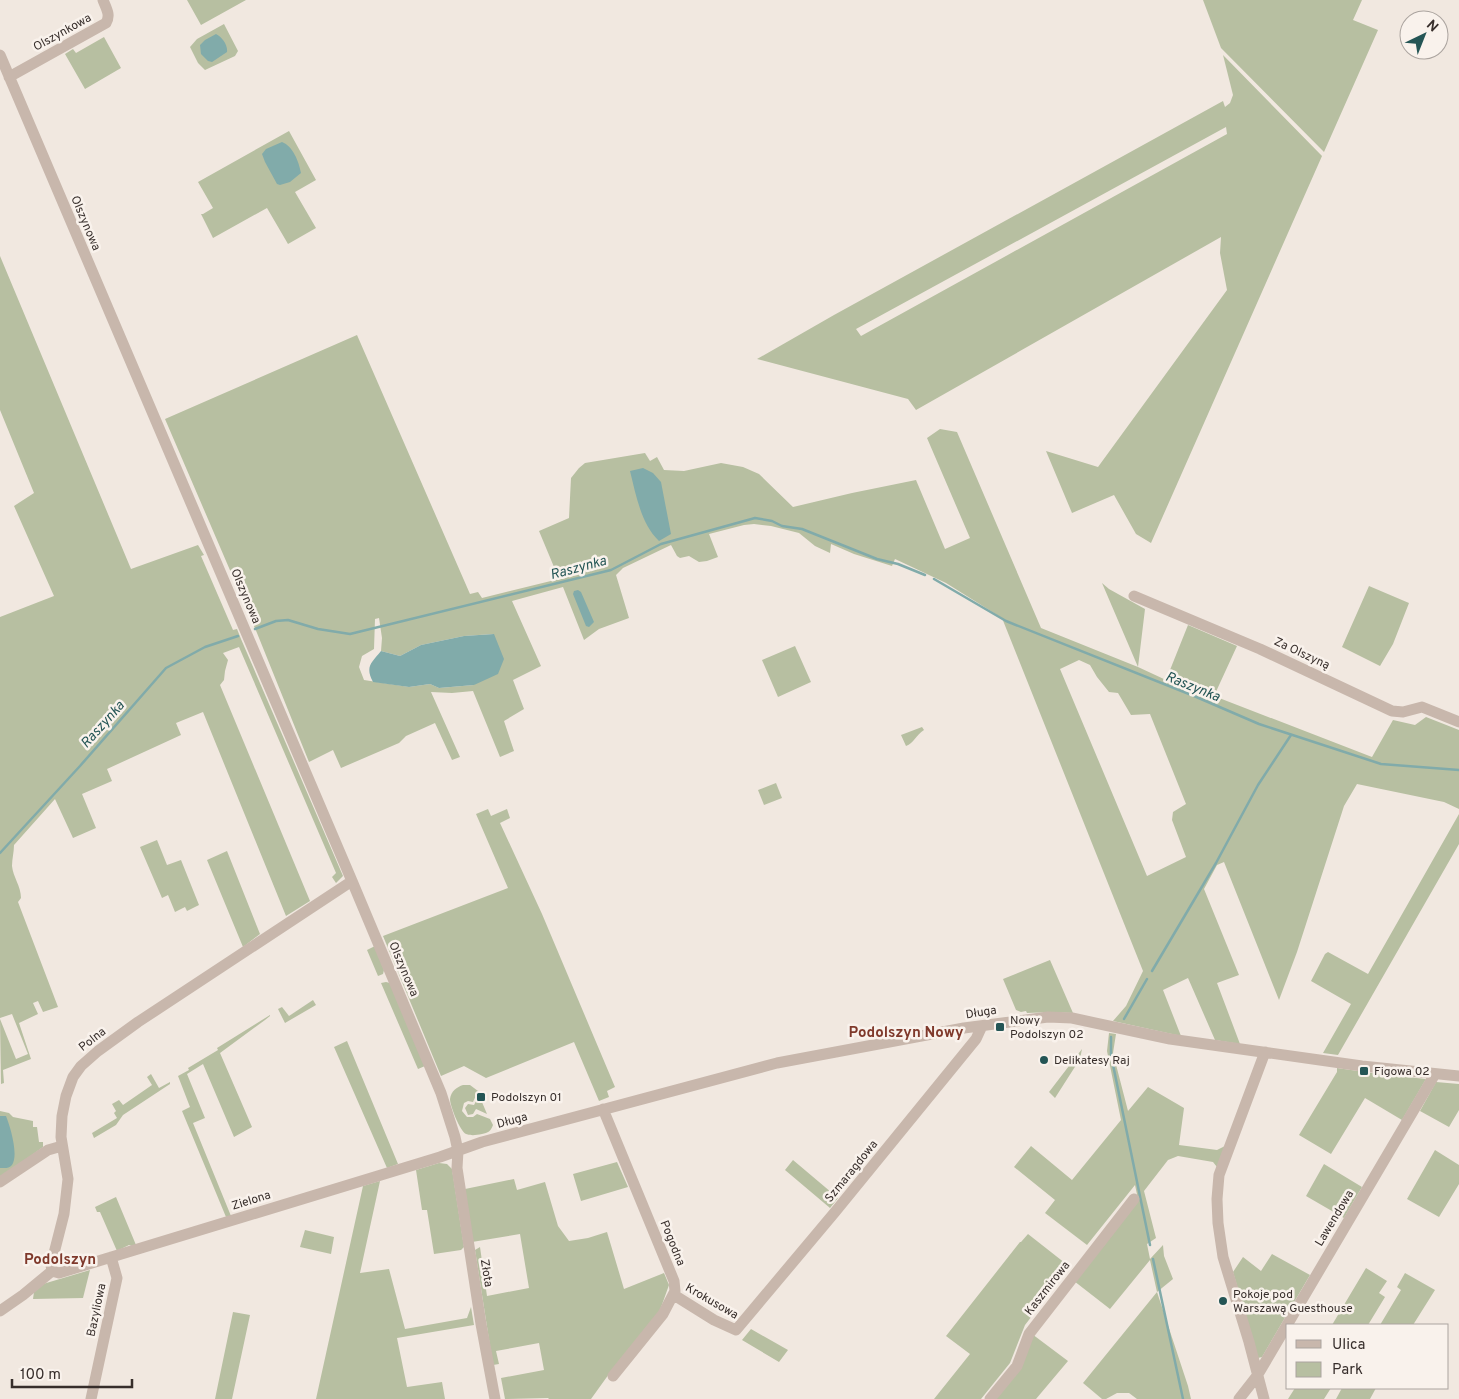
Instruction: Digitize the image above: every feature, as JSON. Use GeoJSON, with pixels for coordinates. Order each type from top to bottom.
{"type":"FeatureCollection","features":[{"type":"Feature","properties":{"kind":"street","name":"Olszynkowa"},"geometry":{"type":"LineString","coordinates":[[9,77],[106,23],[109,17],[103,0]]}},
{"type":"Feature","properties":{"kind":"street","name":"Olszynowa"},"geometry":{"type":"LineString","coordinates":[[0,55],[441,1093],[456,1137],[458,1151]]}},
{"type":"Feature","properties":{"kind":"street","name":"Za Olszyną"},"geometry":{"type":"LineString","coordinates":[[1134,596],[1260,649],[1392,711],[1404,712],[1422,707],[1459,722]]}},
{"type":"Feature","properties":{"kind":"street","name":"Polna"},"geometry":{"type":"LineString","coordinates":[[52,1271],[64,1214],[68,1179],[62,1146],[62,1116],[71,1081],[81,1066],[138,1022],[352,881]]}},
{"type":"Feature","properties":{"kind":"street","name":"Długa"},"geometry":{"type":"LineString","coordinates":[[458,1151],[482,1142],[777,1063],[982,1026],[1048,1017],[1072,1018],[1170,1039],[1459,1076]]}},
{"type":"Feature","properties":{"kind":"street","name":"Szmaragdowa"},"geometry":{"type":"LineString","coordinates":[[736,1330],[976,1039],[982,1026]]}},
{"type":"Feature","properties":{"kind":"street"},"geometry":{"type":"LineString","coordinates":[[1264,1399],[1223,1257],[1217,1199],[1219,1175],[1265,1052]]}},
{"type":"Feature","properties":{"kind":"street","name":"Lawendowa"},"geometry":{"type":"LineString","coordinates":[[1288,1324],[1435,1074]]}},
{"type":"Feature","properties":{"kind":"street","name":"Pogodna"},"geometry":{"type":"LineString","coordinates":[[603,1109],[674,1281],[674,1295]]}},
{"type":"Feature","properties":{"kind":"street"},"geometry":{"type":"LineString","coordinates":[[0,1182],[48,1150],[62,1146]]}},
{"type":"Feature","properties":{"kind":"street","name":"Zielona"},"geometry":{"type":"LineString","coordinates":[[52,1271],[59,1273],[458,1151]]}},
{"type":"Feature","properties":{"kind":"street","name":"Złota"},"geometry":{"type":"LineString","coordinates":[[458,1151],[457,1168],[481,1324],[495,1399]]}},
{"type":"Feature","properties":{"kind":"street","name":"Kaszmirowa"},"geometry":{"type":"LineString","coordinates":[[990,1399],[1017,1366],[1029,1334],[1134,1199]]}},
{"type":"Feature","properties":{"kind":"street","name":"Bazyliowa"},"geometry":{"type":"LineString","coordinates":[[91,1399],[117,1278],[111,1257]]}},
{"type":"Feature","properties":{"kind":"street"},"geometry":{"type":"LineString","coordinates":[[0,1311],[52,1271]]}},
{"type":"Feature","properties":{"kind":"street"},"geometry":{"type":"LineString","coordinates":[[613,1376],[663,1314],[674,1295]]}},
{"type":"Feature","properties":{"kind":"street","name":"Krokusowa"},"geometry":{"type":"LineString","coordinates":[[674,1295],[714,1320],[736,1330]]}},
{"type":"Feature","properties":{"kind":"street","name":"Lawendowa"},"geometry":{"type":"LineString","coordinates":[[1239,1399],[1257,1376],[1286,1327]]}},
{"type":"Feature","properties":{"kind":"green space"},"geometry":{"type":"Polygon","coordinates":[[[187,0],[246,0],[201,25],[187,0]]]}},
{"type":"Feature","properties":{"kind":"green space"},"geometry":{"type":"Polygon","coordinates":[[[1203,0],[1362,0],[1353,20],[1378,30],[1324,152],[1221,48],[1203,0]]]}},
{"type":"Feature","properties":{"kind":"green space"},"geometry":{"type":"Polygon","coordinates":[[[224,24],[238,51],[235,56],[205,70],[198,63],[190,47],[197,39],[224,24]]]}},
{"type":"Feature","properties":{"kind":"green space"},"geometry":{"type":"Polygon","coordinates":[[[104,37],[121,68],[85,89],[65,54],[73,49],[76,53],[104,37]]]}},
{"type":"Feature","properties":{"kind":"green space"},"geometry":{"type":"Polygon","coordinates":[[[1223,55],[1322,156],[1151,543],[1136,534],[1114,495],[1072,513],[1046,451],[1098,467],[1227,290],[1220,253],[1221,237],[916,410],[908,399],[757,359],[1223,101],[1225,107],[1230,103],[1233,95],[1223,55]],[[1226,127],[856,329],[861,336],[1227,134],[1226,127]]]}},
{"type":"Feature","properties":{"kind":"green space"},"geometry":{"type":"Polygon","coordinates":[[[289,131],[316,180],[295,192],[316,228],[288,244],[267,208],[213,238],[201,214],[213,208],[198,182],[289,131]]]}},
{"type":"Feature","properties":{"kind":"green space"},"geometry":{"type":"Polygon","coordinates":[[[0,256],[131,569],[198,545],[204,555],[201,556],[233,630],[237,629],[343,876],[336,883],[332,877],[336,873],[239,647],[223,653],[228,660],[224,680],[220,685],[310,901],[286,916],[203,712],[176,723],[181,735],[107,769],[112,781],[82,794],[96,828],[73,838],[55,799],[14,845],[12,866],[21,894],[18,902],[58,1007],[43,1012],[38,1001],[33,1003],[38,1014],[19,1023],[31,1059],[3,1070],[4,1083],[1,1084],[0,1019],[16,1059],[28,1054],[12,1014],[0,1018],[0,617],[54,596],[14,506],[34,493],[0,410],[0,256]]]}},
{"type":"Feature","properties":{"kind":"green space"},"geometry":{"type":"Polygon","coordinates":[[[357,335],[470,594],[478,592],[482,598],[559,579],[539,531],[569,518],[571,478],[585,463],[645,453],[650,461],[657,457],[664,470],[684,471],[721,463],[743,467],[759,474],[793,507],[916,480],[945,549],[970,538],[927,438],[940,429],[957,432],[1041,628],[1166,680],[1188,625],[1237,646],[1214,696],[1372,757],[1393,720],[1415,725],[1426,717],[1459,730],[1459,809],[1444,802],[1357,784],[1344,806],[1297,952],[1279,1000],[1224,862],[1217,865],[1204,889],[1239,975],[1217,983],[1240,1044],[1215,1040],[1188,978],[1163,990],[1181,1036],[1113,1021],[1126,1006],[1143,971],[1002,618],[946,583],[895,559],[892,566],[854,554],[831,544],[830,553],[815,546],[799,533],[771,526],[744,525],[709,534],[718,557],[707,561],[699,562],[689,556],[680,558],[671,545],[623,568],[616,575],[629,618],[599,629],[584,640],[563,587],[512,601],[541,666],[513,680],[524,709],[504,721],[514,751],[500,757],[473,691],[431,692],[460,757],[452,760],[435,723],[406,736],[399,743],[341,768],[333,750],[309,762],[257,633],[165,419],[357,335]],[[379,618],[375,619],[374,649],[362,656],[359,667],[364,680],[409,687],[430,684],[439,688],[474,685],[493,634],[464,636],[421,645],[400,656],[381,651],[382,638],[379,618]],[[1079,660],[1060,669],[1147,876],[1186,857],[1172,820],[1173,812],[1186,804],[1150,714],[1131,715],[1118,693],[1109,692],[1090,665],[1079,660]]]}},
{"type":"Feature","properties":{"kind":"green space"},"geometry":{"type":"Polygon","coordinates":[[[1102,583],[1109,589],[1145,609],[1138,667],[1102,583]]]}},
{"type":"Feature","properties":{"kind":"green space"},"geometry":{"type":"Polygon","coordinates":[[[1369,586],[1409,603],[1393,644],[1380,666],[1342,647],[1369,586]]]}},
{"type":"Feature","properties":{"kind":"green space"},"geometry":{"type":"Polygon","coordinates":[[[795,646],[811,682],[778,697],[762,660],[795,646]]]}},
{"type":"Feature","properties":{"kind":"green space"},"geometry":{"type":"Polygon","coordinates":[[[922,727],[924,730],[906,746],[901,735],[922,727]]]}},
{"type":"Feature","properties":{"kind":"green space"},"geometry":{"type":"Polygon","coordinates":[[[776,783],[782,798],[764,805],[758,790],[776,783]]]}},
{"type":"Feature","properties":{"kind":"green space"},"geometry":{"type":"Polygon","coordinates":[[[488,809],[491,816],[507,809],[510,818],[500,823],[542,914],[615,1087],[607,1091],[609,1097],[599,1101],[574,1042],[486,1078],[464,1066],[441,1076],[383,936],[508,888],[476,814],[488,809]]]}},
{"type":"Feature","properties":{"kind":"green space"},"geometry":{"type":"Polygon","coordinates":[[[1459,814],[1459,844],[1338,1055],[1323,1053],[1351,1004],[1311,981],[1325,954],[1328,952],[1368,974],[1459,814]]]}},
{"type":"Feature","properties":{"kind":"green space"},"geometry":{"type":"Polygon","coordinates":[[[157,840],[167,865],[181,860],[199,905],[187,911],[185,907],[175,912],[168,895],[162,898],[140,847],[157,840]]]}},
{"type":"Feature","properties":{"kind":"green space"},"geometry":{"type":"Polygon","coordinates":[[[227,851],[260,934],[243,947],[207,860],[227,851]]]}},
{"type":"Feature","properties":{"kind":"green space"},"geometry":{"type":"Polygon","coordinates":[[[375,946],[384,970],[383,974],[378,976],[367,950],[375,946]]]}},
{"type":"Feature","properties":{"kind":"green space"},"geometry":{"type":"Polygon","coordinates":[[[1050,960],[1073,1013],[1027,1013],[1026,1011],[1016,1010],[1003,979],[1050,960]]]}},
{"type":"Feature","properties":{"kind":"green space"},"geometry":{"type":"Polygon","coordinates":[[[381,983],[390,983],[425,1066],[418,1069],[381,983]]]}},
{"type":"Feature","properties":{"kind":"green space"},"geometry":{"type":"Polygon","coordinates":[[[313,1000],[316,1005],[285,1023],[278,1009],[282,1007],[289,1016],[313,1000]]]}},
{"type":"Feature","properties":{"kind":"green space"},"geometry":{"type":"Polygon","coordinates":[[[270,1015],[220,1053],[252,1127],[234,1137],[203,1064],[187,1074],[205,1118],[193,1123],[231,1216],[226,1217],[182,1111],[190,1107],[178,1076],[218,1050],[217,1048],[270,1015]]]}},
{"type":"Feature","properties":{"kind":"green space"},"geometry":{"type":"Polygon","coordinates":[[[1109,1033],[1116,1034],[1113,1053],[1128,1111],[1148,1087],[1184,1108],[1179,1145],[1217,1150],[1225,1146],[1217,1167],[1213,1162],[1178,1156],[1168,1160],[1144,1191],[1156,1238],[1147,1244],[1150,1259],[1163,1245],[1164,1256],[1173,1279],[1157,1292],[1150,1260],[1110,1309],[1074,1281],[1138,1199],[1135,1185],[1087,1245],[1045,1213],[1055,1200],[1014,1167],[1031,1146],[1072,1180],[1121,1120],[1107,1051],[1109,1033]]]}},
{"type":"Feature","properties":{"kind":"green space"},"geometry":{"type":"Polygon","coordinates":[[[347,1041],[398,1164],[387,1168],[334,1047],[347,1041]]]}},
{"type":"Feature","properties":{"kind":"green space"},"geometry":{"type":"Polygon","coordinates":[[[1082,1049],[1080,1059],[1055,1098],[1049,1092],[1082,1049]]]}},
{"type":"Feature","properties":{"kind":"green space"},"geometry":{"type":"Polygon","coordinates":[[[1337,1068],[1426,1079],[1402,1120],[1365,1098],[1331,1154],[1299,1135],[1337,1072],[1337,1068]]]}},
{"type":"Feature","properties":{"kind":"green space"},"geometry":{"type":"Polygon","coordinates":[[[151,1074],[159,1088],[170,1082],[170,1084],[123,1115],[116,1125],[94,1138],[92,1133],[117,1118],[112,1104],[119,1100],[123,1105],[152,1085],[147,1077],[151,1074]]]}},
{"type":"Feature","properties":{"kind":"green space"},"geometry":{"type":"Polygon","coordinates":[[[1436,1082],[1459,1084],[1459,1110],[1449,1127],[1420,1111],[1436,1082]]]}},
{"type":"Feature","properties":{"kind":"green space"},"geometry":{"type":"Polygon","coordinates":[[[463,1085],[470,1085],[478,1091],[473,1102],[468,1101],[464,1103],[462,1111],[467,1117],[473,1117],[477,1114],[490,1119],[493,1125],[484,1134],[466,1134],[458,1123],[450,1099],[455,1090],[463,1085]]]}},
{"type":"Feature","properties":{"kind":"green space"},"geometry":{"type":"Polygon","coordinates":[[[479,1095],[487,1114],[476,1109],[473,1114],[468,1115],[465,1108],[468,1104],[474,1105],[479,1095]]]}},
{"type":"Feature","properties":{"kind":"green space"},"geometry":{"type":"Polygon","coordinates":[[[0,1111],[9,1113],[13,1117],[33,1121],[33,1127],[37,1127],[39,1142],[43,1142],[43,1147],[0,1178],[0,1111]]]}},
{"type":"Feature","properties":{"kind":"green space"},"geometry":{"type":"Polygon","coordinates":[[[1435,1150],[1459,1165],[1459,1184],[1439,1217],[1407,1199],[1435,1150]]]}},
{"type":"Feature","properties":{"kind":"green space"},"geometry":{"type":"Polygon","coordinates":[[[793,1160],[838,1198],[830,1208],[785,1170],[793,1160]]]}},
{"type":"Feature","properties":{"kind":"green space"},"geometry":{"type":"Polygon","coordinates":[[[617,1162],[628,1187],[581,1201],[573,1174],[617,1162]]]}},
{"type":"Feature","properties":{"kind":"green space"},"geometry":{"type":"Polygon","coordinates":[[[439,1163],[447,1164],[452,1169],[464,1247],[461,1250],[434,1254],[427,1210],[422,1210],[416,1170],[439,1163]]]}},
{"type":"Feature","properties":{"kind":"green space"},"geometry":{"type":"Polygon","coordinates":[[[1324,1164],[1362,1187],[1344,1218],[1306,1196],[1324,1164]]]}},
{"type":"Feature","properties":{"kind":"green space"},"geometry":{"type":"Polygon","coordinates":[[[514,1179],[517,1190],[545,1182],[558,1226],[569,1241],[607,1232],[624,1289],[664,1273],[669,1285],[659,1313],[591,1399],[505,1399],[501,1378],[544,1370],[539,1343],[496,1351],[499,1364],[493,1365],[475,1250],[480,1247],[487,1296],[529,1288],[520,1234],[472,1242],[465,1189],[514,1179]]]}},
{"type":"Feature","properties":{"kind":"green space"},"geometry":{"type":"Polygon","coordinates":[[[380,1181],[360,1273],[389,1269],[405,1329],[467,1318],[471,1307],[474,1325],[397,1338],[407,1387],[442,1382],[445,1399],[316,1399],[363,1186],[380,1181]]]}},
{"type":"Feature","properties":{"kind":"green space"},"geometry":{"type":"Polygon","coordinates":[[[116,1197],[136,1245],[129,1245],[117,1251],[100,1212],[97,1212],[95,1207],[116,1197]]]}},
{"type":"Feature","properties":{"kind":"green space"},"geometry":{"type":"Polygon","coordinates":[[[305,1230],[334,1237],[331,1254],[300,1247],[305,1230]]]}},
{"type":"Feature","properties":{"kind":"green space"},"geometry":{"type":"Polygon","coordinates":[[[1028,1234],[1070,1267],[1025,1325],[1010,1363],[981,1399],[934,1399],[970,1354],[946,1336],[1028,1234]]]}},
{"type":"Feature","properties":{"kind":"green space"},"geometry":{"type":"Polygon","coordinates":[[[1272,1254],[1310,1275],[1262,1357],[1258,1358],[1233,1272],[1243,1257],[1261,1271],[1272,1254]]]}},
{"type":"Feature","properties":{"kind":"green space"},"geometry":{"type":"Polygon","coordinates":[[[1366,1268],[1387,1281],[1379,1293],[1385,1297],[1369,1324],[1333,1324],[1366,1268]]]}},
{"type":"Feature","properties":{"kind":"green space"},"geometry":{"type":"Polygon","coordinates":[[[90,1270],[83,1298],[33,1299],[34,1292],[43,1284],[90,1270]]]}},
{"type":"Feature","properties":{"kind":"green space"},"geometry":{"type":"Polygon","coordinates":[[[1405,1273],[1435,1290],[1414,1324],[1381,1324],[1401,1290],[1397,1287],[1405,1273]]]}},
{"type":"Feature","properties":{"kind":"green space"},"geometry":{"type":"Polygon","coordinates":[[[1157,1292],[1191,1399],[1137,1399],[1129,1393],[1117,1393],[1102,1399],[1083,1383],[1157,1292]]]}},
{"type":"Feature","properties":{"kind":"green space"},"geometry":{"type":"Polygon","coordinates":[[[233,1312],[250,1315],[232,1399],[215,1399],[233,1312]]]}},
{"type":"Feature","properties":{"kind":"green space"},"geometry":{"type":"Polygon","coordinates":[[[751,1329],[788,1350],[779,1362],[742,1340],[751,1329]]]}},
{"type":"Feature","properties":{"kind":"green space"},"geometry":{"type":"Polygon","coordinates":[[[1032,1334],[1068,1361],[1036,1399],[996,1399],[1032,1334]]]}},
{"type":"Feature","properties":{"kind":"green space"},"geometry":{"type":"Polygon","coordinates":[[[1294,1389],[1330,1389],[1324,1399],[1288,1399],[1294,1389]]]}},
{"type":"Feature","properties":{"kind":"green space"},"geometry":{"type":"Polygon","coordinates":[[[1341,1389],[1375,1389],[1370,1399],[1336,1399],[1341,1389]]]}},
{"type":"Feature","properties":{"kind":"water"},"geometry":{"type":"Polygon","coordinates":[[[216,34],[224,42],[227,52],[212,62],[208,61],[201,54],[200,45],[216,34]]]}},
{"type":"Feature","properties":{"kind":"water"},"geometry":{"type":"Polygon","coordinates":[[[282,142],[289,147],[297,159],[301,173],[290,182],[280,185],[277,184],[262,154],[266,149],[282,142]]]}},
{"type":"Feature","properties":{"kind":"water"},"geometry":{"type":"Polygon","coordinates":[[[643,468],[653,473],[661,482],[671,534],[659,541],[643,518],[630,471],[643,468]]]}},
{"type":"Feature","properties":{"kind":"water"},"geometry":{"type":"Polygon","coordinates":[[[578,590],[581,592],[594,622],[589,627],[586,626],[573,594],[574,591],[578,590]]]}},
{"type":"Feature","properties":{"kind":"water"},"geometry":{"type":"Polygon","coordinates":[[[494,634],[504,659],[498,674],[474,685],[439,688],[430,684],[409,687],[373,682],[369,673],[370,665],[381,651],[400,656],[421,645],[464,636],[494,634]]]}},
{"type":"Feature","properties":{"kind":"water"},"geometry":{"type":"Polygon","coordinates":[[[0,1116],[6,1116],[12,1133],[15,1155],[12,1165],[6,1168],[0,1168],[0,1116]]]}},
{"type":"Feature","properties":{"kind":"waterway","name":"Raszynka"},"geometry":{"type":"LineString","coordinates":[[255,629],[276,621],[288,620],[318,629],[350,634],[611,570],[661,544],[755,518],[772,521],[782,526],[802,529],[877,559],[898,564],[925,575]]}},
{"type":"Feature","properties":{"kind":"waterway","name":"Raszynka"},"geometry":{"type":"LineString","coordinates":[[934,579],[1006,621],[1259,724],[1381,764],[1459,770]]}},
{"type":"Feature","properties":{"kind":"waterway","name":"Raszynka"},"geometry":{"type":"LineString","coordinates":[[0,853],[166,668],[205,647],[238,636]]}},
{"type":"Feature","properties":{"kind":"waterway"},"geometry":{"type":"LineString","coordinates":[[1152,971],[1216,863],[1258,785],[1291,735]]}},
{"type":"Feature","properties":{"kind":"waterway"},"geometry":{"type":"LineString","coordinates":[[1124,1019],[1147,979]]}},
{"type":"Feature","properties":{"kind":"waterway"},"geometry":{"type":"LineString","coordinates":[[1111,1037],[1111,1055],[1150,1245]]}},
{"type":"Feature","properties":{"kind":"waterway"},"geometry":{"type":"LineString","coordinates":[[1153,1259],[1183,1399]]}},
{"type":"Feature","properties":{"kind":"place","name":"Nowy Podolszyn 02"},"geometry":{"type":"Point","coordinates":[1000,1027]}},
{"type":"Feature","properties":{"kind":"place","name":"Delikatesy Raj"},"geometry":{"type":"Point","coordinates":[1044,1060]}},
{"type":"Feature","properties":{"kind":"place","name":"Figowa 02"},"geometry":{"type":"Point","coordinates":[1364,1071]}},
{"type":"Feature","properties":{"kind":"place","name":"Podolszyn 01"},"geometry":{"type":"Point","coordinates":[481,1097]}},
{"type":"Feature","properties":{"kind":"place","name":"Pokoje pod Warszawą Guesthouse"},"geometry":{"type":"Point","coordinates":[1223,1301]}},
{"type":"Feature","properties":{"kind":"district","name":"Podolszyn Nowy"},"geometry":{"type":"Point","coordinates":[906,1032]}},
{"type":"Feature","properties":{"kind":"district","name":"Podolszyn"},"geometry":{"type":"Point","coordinates":[60,1259]}}]}
